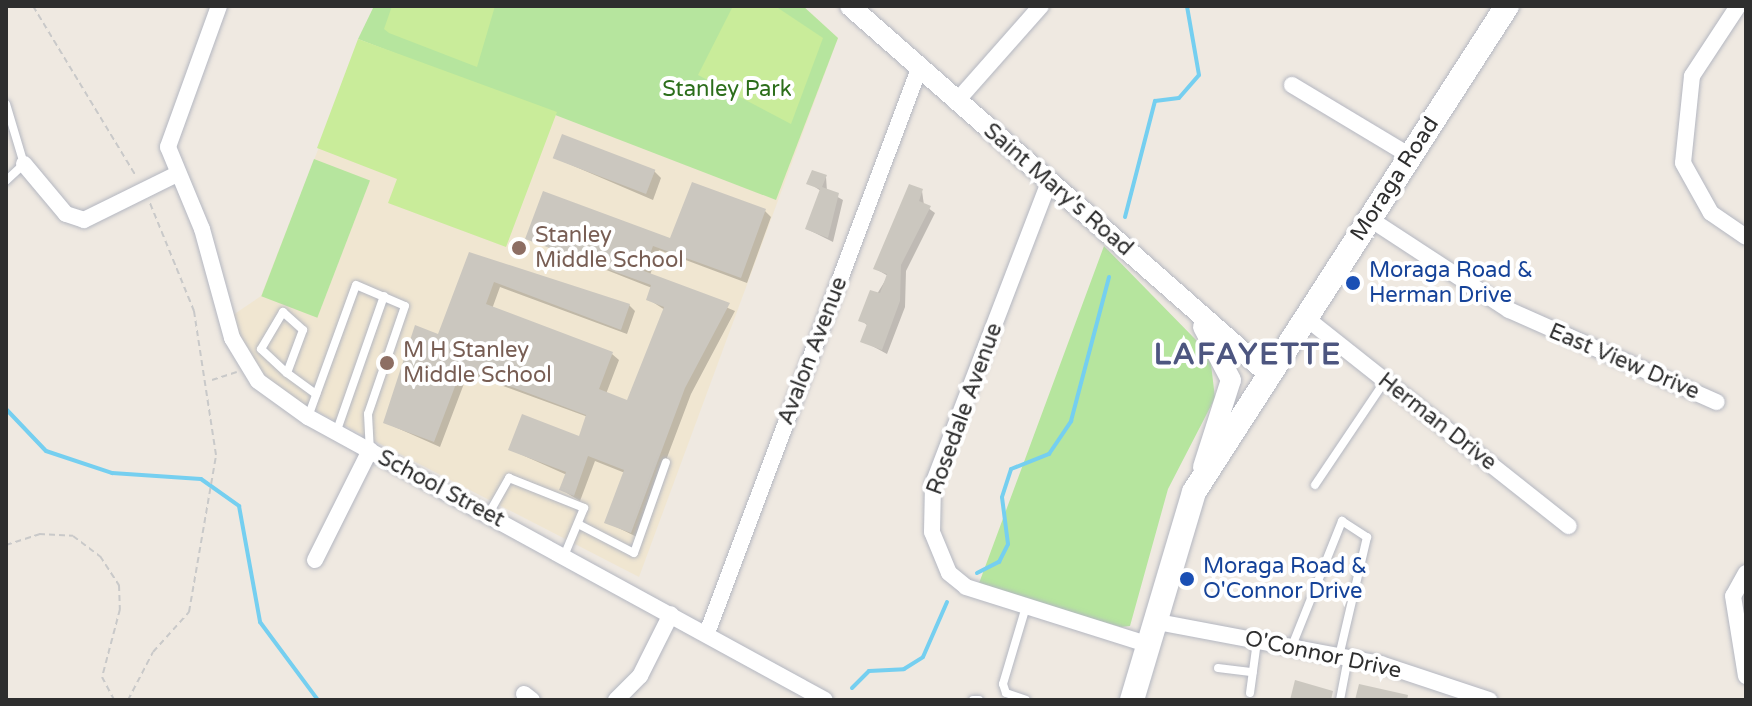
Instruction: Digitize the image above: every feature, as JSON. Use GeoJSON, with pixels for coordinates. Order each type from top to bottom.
{"type":"FeatureCollection","features":[{"type":"Feature","properties":{"kind":"main road","name":"Moraga Road"},"geometry":{"type":"LineString","coordinates":[[1132,700],[1194,492],[1267,373],[1306,318],[1507,6]]}},
{"type":"Feature","properties":{"kind":"street","name":"School Street"},"geometry":{"type":"LineString","coordinates":[[219,6],[170,137],[177,174],[202,229],[232,338],[249,369],[308,417],[707,633],[800,694],[825,700]]}},
{"type":"Feature","properties":{"kind":"street","name":"Saint Mary's Road"},"geometry":{"type":"LineString","coordinates":[[850,6],[1267,373]]}},
{"type":"Feature","properties":{"kind":"street"},"geometry":{"type":"LineString","coordinates":[[956,102],[1041,6]]}},
{"type":"Feature","properties":{"kind":"street"},"geometry":{"type":"LineString","coordinates":[[1738,6],[1692,76],[1683,163],[1711,213],[1746,237]]}},
{"type":"Feature","properties":{"kind":"street","name":"Avalon Avenue"},"geometry":{"type":"LineString","coordinates":[[707,633],[919,69]]}},
{"type":"Feature","properties":{"kind":"street"},"geometry":{"type":"LineString","coordinates":[[1292,85],[1410,156]]}},
{"type":"Feature","properties":{"kind":"street"},"geometry":{"type":"LineString","coordinates":[[24,164],[66,214],[84,220],[177,174]]}},
{"type":"Feature","properties":{"kind":"street","name":"Rosedale Avenue"},"geometry":{"type":"LineString","coordinates":[[1049,182],[930,508],[949,573],[993,601],[1025,610],[1150,632]]}},
{"type":"Feature","properties":{"kind":"street","name":"East View Drive"},"geometry":{"type":"LineString","coordinates":[[1370,219],[1509,310],[1717,402]]}},
{"type":"Feature","properties":{"kind":"street"},"geometry":{"type":"LineString","coordinates":[[1177,292],[1226,360],[1231,380],[1194,492]]}},
{"type":"Feature","properties":{"kind":"street","name":"Herman Drive"},"geometry":{"type":"LineString","coordinates":[[1306,318],[1568,526]]}},
{"type":"Feature","properties":{"kind":"street"},"geometry":{"type":"LineString","coordinates":[[315,560],[370,450]]}},
{"type":"Feature","properties":{"kind":"street"},"geometry":{"type":"LineString","coordinates":[[1746,573],[1733,596],[1746,676]]}},
{"type":"Feature","properties":{"kind":"street"},"geometry":{"type":"LineString","coordinates":[[616,700],[640,676],[671,614]]}},
{"type":"Feature","properties":{"kind":"street","name":"O'Connor Drive"},"geometry":{"type":"LineString","coordinates":[[1150,632],[1257,640],[1292,646],[1344,657],[1489,700]]}},
{"type":"Feature","properties":{"kind":"lane"},"geometry":{"type":"LineString","coordinates":[[6,104],[24,164],[6,181]]}},
{"type":"Feature","properties":{"kind":"lane"},"geometry":{"type":"LineString","coordinates":[[308,417],[356,285],[405,306],[368,414],[370,450]]}},
{"type":"Feature","properties":{"kind":"lane"},"geometry":{"type":"LineString","coordinates":[[336,433],[384,296]]}},
{"type":"Feature","properties":{"kind":"lane"},"geometry":{"type":"LineString","coordinates":[[287,373],[303,330],[283,312],[261,349],[287,373],[316,394]]}},
{"type":"Feature","properties":{"kind":"lane"},"geometry":{"type":"LineString","coordinates":[[1315,485],[1385,381]]}},
{"type":"Feature","properties":{"kind":"lane"},"geometry":{"type":"LineString","coordinates":[[578,524],[634,553],[666,462]]}},
{"type":"Feature","properties":{"kind":"lane"},"geometry":{"type":"LineString","coordinates":[[488,515],[509,478],[584,508],[564,556]]}},
{"type":"Feature","properties":{"kind":"lane"},"geometry":{"type":"LineString","coordinates":[[1292,646],[1342,521],[1367,537],[1344,657],[1340,700]]}},
{"type":"Feature","properties":{"kind":"lane"},"geometry":{"type":"LineString","coordinates":[[1025,610],[1003,684],[1006,693],[1026,700]]}},
{"type":"Feature","properties":{"kind":"lane"},"geometry":{"type":"LineString","coordinates":[[1250,693],[1257,640]]}},
{"type":"Feature","properties":{"kind":"lane"},"geometry":{"type":"LineString","coordinates":[[1218,668],[1253,672]]}},
{"type":"Feature","properties":{"kind":"path"},"geometry":{"type":"LineString","coordinates":[[33,6],[144,190],[194,311],[210,380],[216,455],[206,532],[189,612],[153,652],[128,700]]}},
{"type":"Feature","properties":{"kind":"path"},"geometry":{"type":"LineString","coordinates":[[210,380],[249,369]]}},
{"type":"Feature","properties":{"kind":"path"},"geometry":{"type":"LineString","coordinates":[[6,545],[39,534],[73,536],[100,556],[119,585],[120,609],[102,677],[114,700]]}},
{"type":"Feature","properties":{"kind":"shaded area","name":"Stanley Middle School"},"geometry":{"type":"Polygon","coordinates":[[[374,6],[803,6],[838,38],[639,577],[258,381],[230,317],[261,296],[374,6]]]}},
{"type":"Feature","properties":{"kind":"green space","name":"Stanley Park"},"geometry":{"type":"Polygon","coordinates":[[[374,6],[803,6],[838,38],[776,200],[358,39],[374,6]]]}},
{"type":"Feature","properties":{"kind":"green space"},"geometry":{"type":"Polygon","coordinates":[[[392,6],[495,6],[477,67],[389,33],[384,29],[392,6]]]}},
{"type":"Feature","properties":{"kind":"green space"},"geometry":{"type":"Polygon","coordinates":[[[733,6],[775,6],[823,38],[791,124],[698,75],[733,6]]]}},
{"type":"Feature","properties":{"kind":"green space"},"geometry":{"type":"Polygon","coordinates":[[[358,39],[557,112],[506,247],[388,203],[397,179],[317,148],[358,39]]]}},
{"type":"Feature","properties":{"kind":"green space"},"geometry":{"type":"Polygon","coordinates":[[[314,159],[370,181],[317,318],[261,296],[314,159]]]}},
{"type":"Feature","properties":{"kind":"green space"},"geometry":{"type":"Polygon","coordinates":[[[1104,246],[1196,340],[1211,364],[1215,398],[1168,489],[1130,626],[1121,627],[978,586],[1104,246]]]}},
{"type":"Feature","properties":{"kind":"building"},"geometry":{"type":"Polygon","coordinates":[[[562,134],[655,170],[646,194],[553,158],[562,134]]]}},
{"type":"Feature","properties":{"kind":"building"},"geometry":{"type":"Polygon","coordinates":[[[812,170],[827,175],[822,187],[839,193],[828,238],[805,229],[820,189],[806,184],[812,170]]]}},
{"type":"Feature","properties":{"kind":"building"},"geometry":{"type":"Polygon","coordinates":[[[692,182],[766,209],[741,278],[653,246],[644,271],[730,303],[685,388],[631,533],[604,523],[624,470],[588,456],[574,496],[559,490],[566,472],[508,450],[522,414],[579,436],[586,415],[462,368],[434,442],[383,423],[415,325],[438,334],[469,252],[630,304],[621,330],[494,282],[486,304],[613,352],[599,389],[627,400],[664,307],[646,300],[651,285],[525,239],[543,191],[670,238],[692,182]]]}},
{"type":"Feature","properties":{"kind":"building"},"geometry":{"type":"Polygon","coordinates":[[[909,184],[923,189],[919,201],[931,206],[901,265],[900,301],[882,350],[860,342],[867,324],[858,321],[870,290],[880,293],[887,274],[873,269],[909,184]]]}},
{"type":"Feature","properties":{"kind":"building"},"geometry":{"type":"Polygon","coordinates":[[[1295,680],[1333,691],[1331,700],[1290,700],[1295,680]]]}},
{"type":"Feature","properties":{"kind":"building"},"geometry":{"type":"Polygon","coordinates":[[[1359,684],[1408,695],[1407,700],[1355,700],[1359,684]]]}},
{"type":"Feature","properties":{"kind":"waterway"},"geometry":{"type":"LineString","coordinates":[[1125,217],[1155,101],[1179,98],[1199,75],[1187,6]]}},
{"type":"Feature","properties":{"kind":"waterway"},"geometry":{"type":"LineString","coordinates":[[977,573],[999,562],[1008,544],[1002,497],[1011,469],[1049,454],[1071,421],[1109,277]]}},
{"type":"Feature","properties":{"kind":"waterway"},"geometry":{"type":"LineString","coordinates":[[6,409],[46,451],[112,473],[201,479],[239,506],[260,622],[318,700]]}},
{"type":"Feature","properties":{"kind":"waterway"},"geometry":{"type":"LineString","coordinates":[[852,688],[869,671],[904,669],[923,657],[947,602]]}},
{"type":"Feature","properties":{"kind":"place","name":"Stanley Middle School"},"geometry":{"type":"Point","coordinates":[519,248]}},
{"type":"Feature","properties":{"kind":"place","name":"Moraga Road & Herman Drive"},"geometry":{"type":"Point","coordinates":[1353,283]}},
{"type":"Feature","properties":{"kind":"place","name":"M H Stanley Middle School"},"geometry":{"type":"Point","coordinates":[387,363]}},
{"type":"Feature","properties":{"kind":"place","name":"Moraga Road & O'Connor Drive"},"geometry":{"type":"Point","coordinates":[1187,579]}},
{"type":"Feature","properties":{"kind":"district","name":"LAFAYETTE"},"geometry":{"type":"Point","coordinates":[1248,355]}}]}
